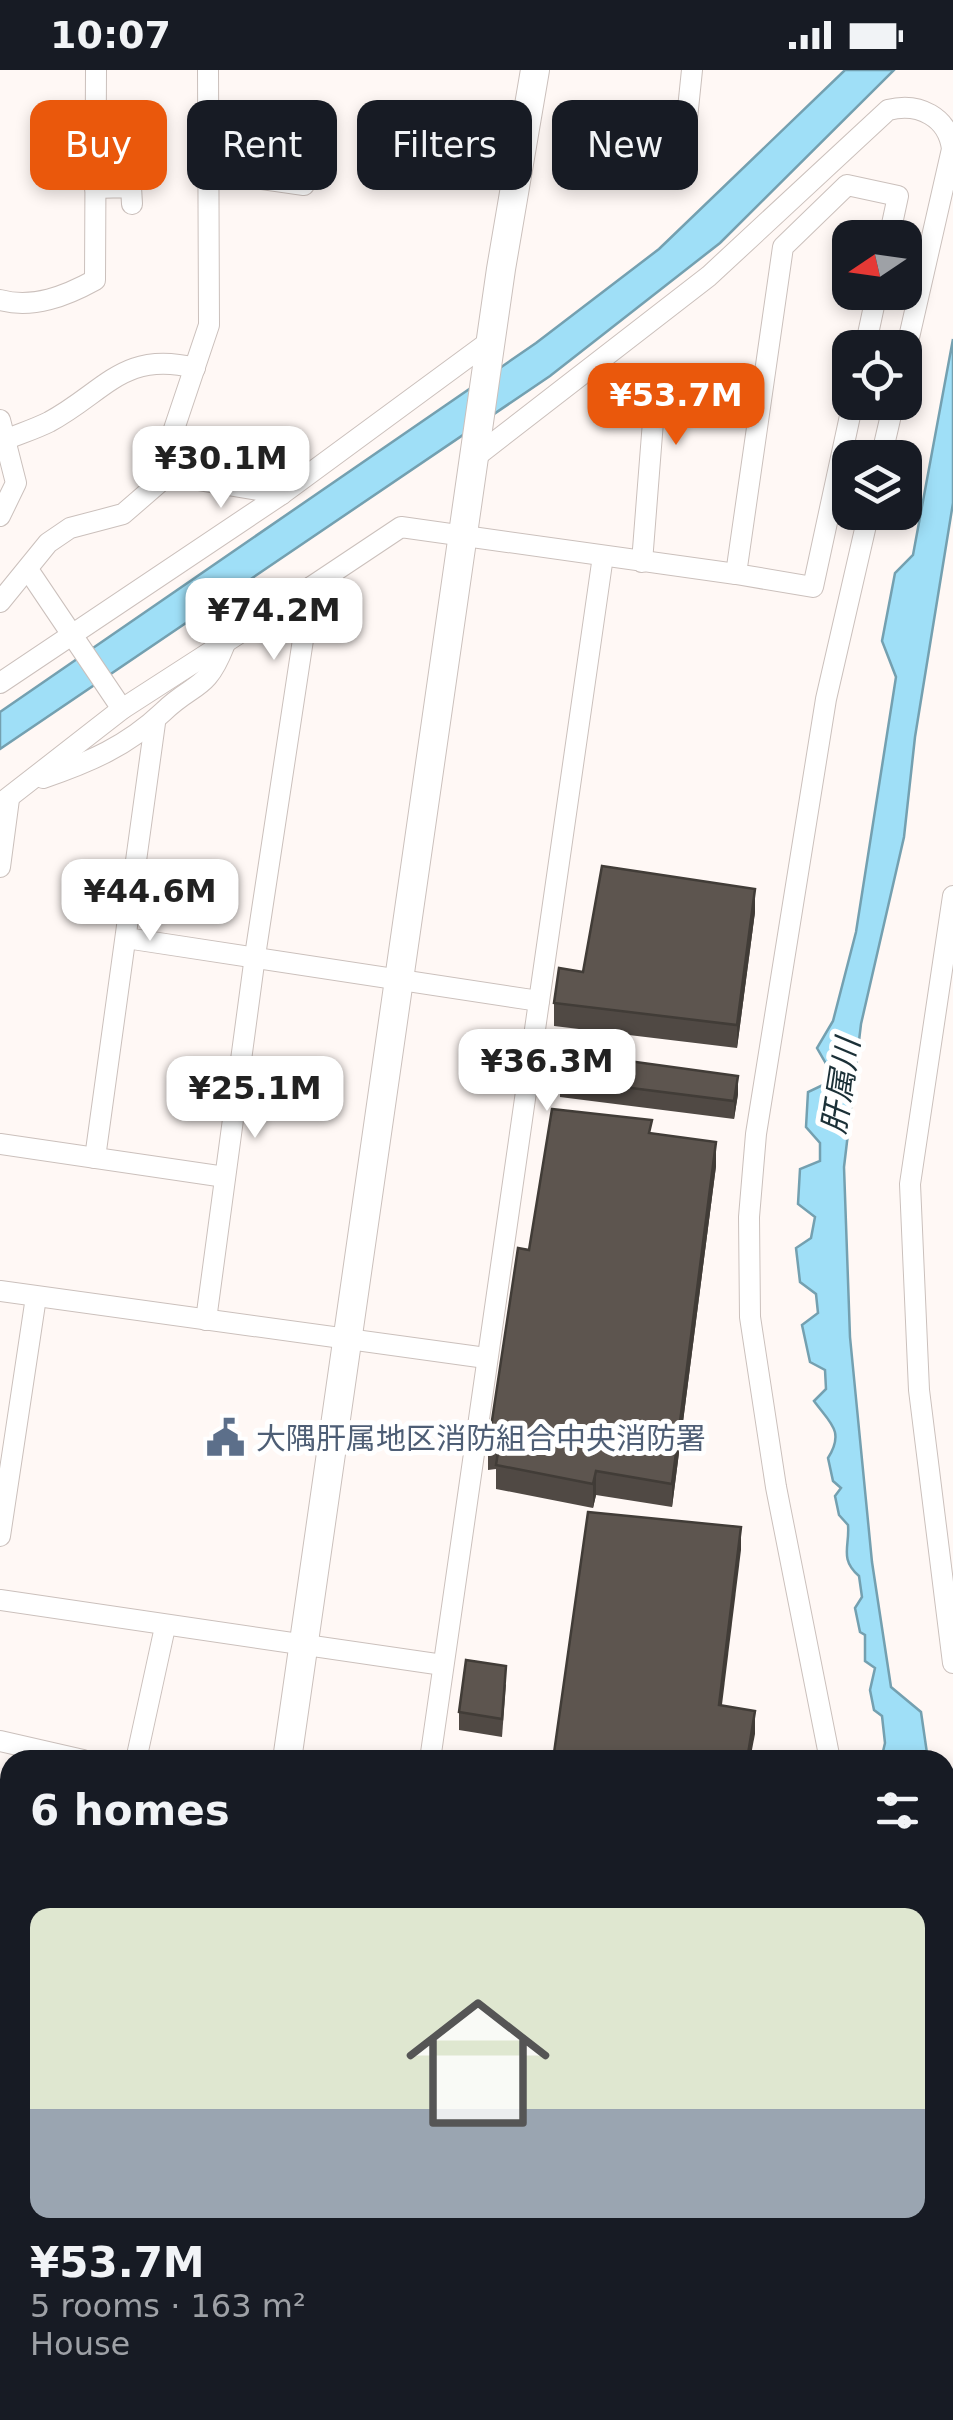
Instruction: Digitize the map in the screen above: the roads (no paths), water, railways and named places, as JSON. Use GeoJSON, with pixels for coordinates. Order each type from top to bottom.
{"type":"FeatureCollection","features":[{"type":"Feature","properties":{"kind":"street"},"geometry":{"type":"LineString","coordinates":[[96,70],[96,100]]}},
{"type":"Feature","properties":{"kind":"street"},"geometry":{"type":"LineString","coordinates":[[208,70],[208,100]]}},
{"type":"Feature","properties":{"kind":"street"},"geometry":{"type":"LineString","coordinates":[[288,1750],[475,453],[535,70]]}},
{"type":"Feature","properties":{"kind":"street"},"geometry":{"type":"LineString","coordinates":[[689,100],[692,70]]}},
{"type":"Feature","properties":{"kind":"street"},"geometry":{"type":"LineString","coordinates":[[475,453],[709,276],[888,110],[906,106],[938,118],[950,131],[952,149],[911,330]]}},
{"type":"Feature","properties":{"kind":"street"},"geometry":{"type":"LineString","coordinates":[[736,574],[783,247],[847,185],[898,196],[893,220]]}},
{"type":"Feature","properties":{"kind":"street"},"geometry":{"type":"LineString","coordinates":[[0,300],[36,302],[66,296],[95,280],[95,190]]}},
{"type":"Feature","properties":{"kind":"street"},"geometry":{"type":"LineString","coordinates":[[131,190],[132,204]]}},
{"type":"Feature","properties":{"kind":"street"},"geometry":{"type":"LineString","coordinates":[[0,602],[48,543],[70,528],[123,514],[168,475],[172,434],[210,326],[207,190]]}},
{"type":"Feature","properties":{"kind":"street"},"geometry":{"type":"LineString","coordinates":[[0,683],[74,638],[282,494],[494,338]]}},
{"type":"Feature","properties":{"kind":"street"},"geometry":{"type":"LineString","coordinates":[[0,516],[16,482],[2,430],[50,421],[128,368],[168,361],[195,368]]}},
{"type":"Feature","properties":{"kind":"street"},"geometry":{"type":"LineString","coordinates":[[642,562],[656,396],[670,384],[762,397]]}},
{"type":"Feature","properties":{"kind":"street"},"geometry":{"type":"LineString","coordinates":[[0,867],[4,801],[31,782],[116,701],[224,646],[401,526],[812,587],[849,420]]}},
{"type":"Feature","properties":{"kind":"street"},"geometry":{"type":"LineString","coordinates":[[168,475],[282,494]]}},
{"type":"Feature","properties":{"kind":"street"},"geometry":{"type":"LineString","coordinates":[[828,1750],[776,1488],[753,1336],[749,1217],[756,1134],[826,698],[865,530]]}},
{"type":"Feature","properties":{"kind":"street"},"geometry":{"type":"LineString","coordinates":[[431,1750],[603,556]]}},
{"type":"Feature","properties":{"kind":"street"},"geometry":{"type":"LineString","coordinates":[[28,572],[116,701]]}},
{"type":"Feature","properties":{"kind":"street"},"geometry":{"type":"LineString","coordinates":[[206,1320],[254,956],[312,587]]}},
{"type":"Feature","properties":{"kind":"street"},"geometry":{"type":"LineString","coordinates":[[31,782],[104,757],[155,723],[212,676],[224,646]]}},
{"type":"Feature","properties":{"kind":"street"},"geometry":{"type":"LineString","coordinates":[[96,1158],[155,723]]}},
{"type":"Feature","properties":{"kind":"street"},"geometry":{"type":"LineString","coordinates":[[953,896],[910,1184],[910,1234],[918,1390],[953,1663]]}},
{"type":"Feature","properties":{"kind":"street"},"geometry":{"type":"LineString","coordinates":[[126,938],[400,976],[539,1001]]}},
{"type":"Feature","properties":{"kind":"street"},"geometry":{"type":"LineString","coordinates":[[0,1144],[226,1176]]}},
{"type":"Feature","properties":{"kind":"street"},"geometry":{"type":"LineString","coordinates":[[0,1291],[486,1358]]}},
{"type":"Feature","properties":{"kind":"street"},"geometry":{"type":"LineString","coordinates":[[0,1536],[6,1447],[36,1297]]}},
{"type":"Feature","properties":{"kind":"street"},"geometry":{"type":"LineString","coordinates":[[0,1600],[443,1665]]}},
{"type":"Feature","properties":{"kind":"street"},"geometry":{"type":"LineString","coordinates":[[138,1750],[165,1626]]}},
{"type":"Feature","properties":{"kind":"street"},"geometry":{"type":"LineString","coordinates":[[0,1741],[39,1750]]}},
{"type":"Feature","properties":{"kind":"water"},"geometry":{"type":"Polygon","coordinates":[[[845,70],[894,70],[720,243],[550,376],[0,749],[0,712],[536,343],[659,249],[845,70]]]}},
{"type":"Feature","properties":{"kind":"water","name":"肝属川"},"geometry":{"type":"Polygon","coordinates":[[[953,339],[953,503],[915,737],[904,837],[861,1024],[844,1167],[850,1337],[872,1562],[891,1687],[921,1712],[927,1750],[883,1750],[882,1716],[874,1710],[870,1690],[875,1668],[865,1661],[865,1635],[860,1632],[855,1608],[862,1597],[859,1576],[847,1558],[848,1525],[839,1515],[835,1496],[841,1488],[833,1481],[828,1458],[835,1434],[814,1401],[826,1389],[825,1370],[810,1362],[802,1325],[818,1313],[816,1294],[800,1282],[796,1248],[811,1238],[815,1217],[798,1204],[800,1169],[820,1161],[820,1143],[806,1127],[808,1092],[825,1084],[829,1069],[817,1048],[833,1021],[856,932],[896,677],[882,641],[895,573],[913,555],[918,530],[922,530],[922,506],[953,339]]]}},
{"type":"Feature","properties":{"kind":"place","name":"大隅肝属地区消防組合中央消防署"},"geometry":{"type":"Point","coordinates":[226,1438]}}]}
